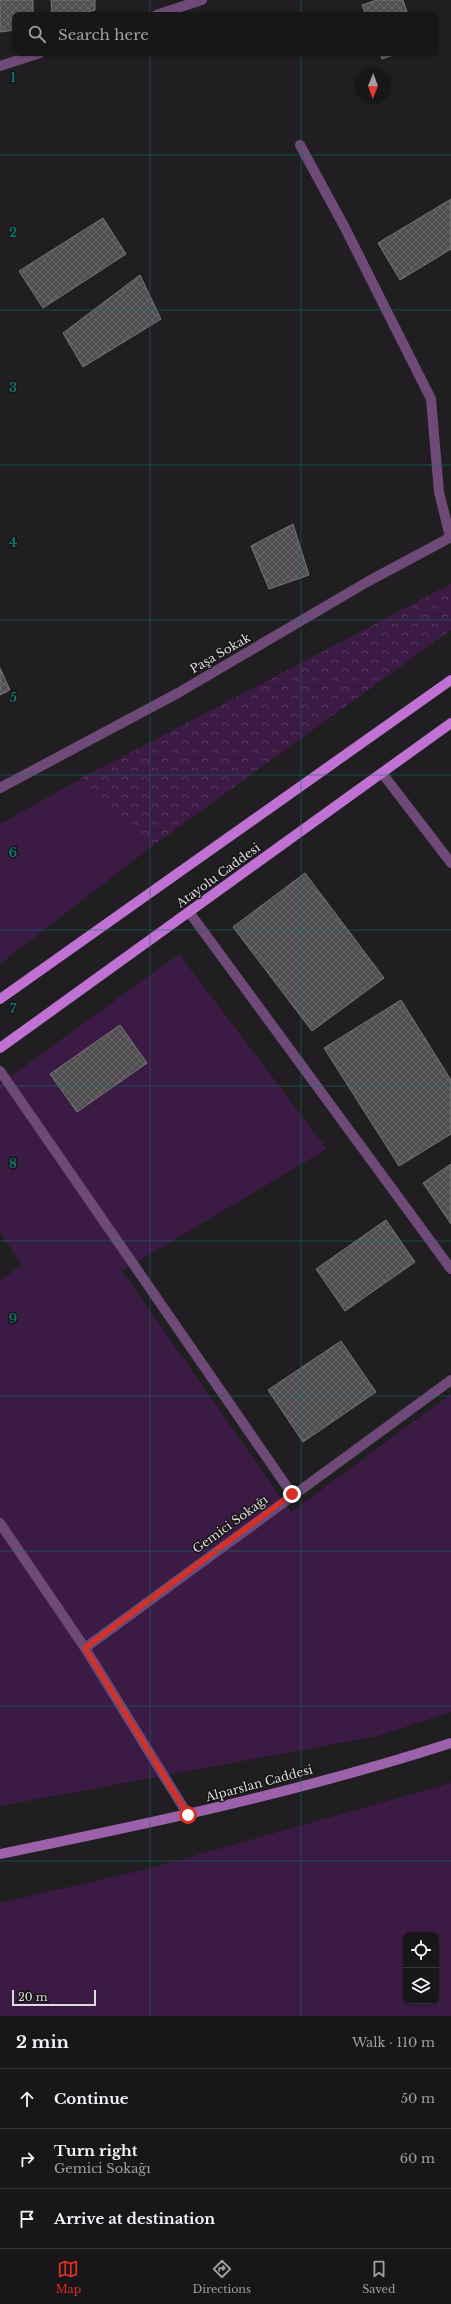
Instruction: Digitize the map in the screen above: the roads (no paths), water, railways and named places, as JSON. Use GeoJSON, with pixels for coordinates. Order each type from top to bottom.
{"type":"FeatureCollection","features":[{"type":"Feature","properties":{"kind":"main road","name":"Atayolu Caddesi"},"geometry":{"type":"LineString","coordinates":[[0,999],[451,680]]}},
{"type":"Feature","properties":{"kind":"main road","name":"Atayolu Caddesi"},"geometry":{"type":"LineString","coordinates":[[0,1048],[451,723]]}},
{"type":"Feature","properties":{"kind":"street"},"geometry":{"type":"LineString","coordinates":[[165,12],[202,0]]}},
{"type":"Feature","properties":{"kind":"street"},"geometry":{"type":"LineString","coordinates":[[0,66],[31,56]]}},
{"type":"Feature","properties":{"kind":"street"},"geometry":{"type":"LineString","coordinates":[[300,144],[344,226],[431,399],[439,492],[451,537]]}},
{"type":"Feature","properties":{"kind":"street","name":"Paşa Sokak"},"geometry":{"type":"LineString","coordinates":[[0,788],[178,693],[367,582],[451,537]]}},
{"type":"Feature","properties":{"kind":"street"},"geometry":{"type":"LineString","coordinates":[[382,772],[451,863]]}},
{"type":"Feature","properties":{"kind":"street"},"geometry":{"type":"LineString","coordinates":[[189,912],[451,1269]]}},
{"type":"Feature","properties":{"kind":"street"},"geometry":{"type":"LineString","coordinates":[[0,1072],[292,1494]]}},
{"type":"Feature","properties":{"kind":"street","name":"Gemici Sokağı"},"geometry":{"type":"LineString","coordinates":[[85,1648],[292,1494],[451,1380]]}},
{"type":"Feature","properties":{"kind":"street"},"geometry":{"type":"LineString","coordinates":[[0,1523],[85,1648],[188,1815]]}},
{"type":"Feature","properties":{"kind":"street","name":"Alparslan Caddesi"},"geometry":{"type":"LineString","coordinates":[[0,1854],[188,1815],[390,1763],[451,1743]]}}]}
